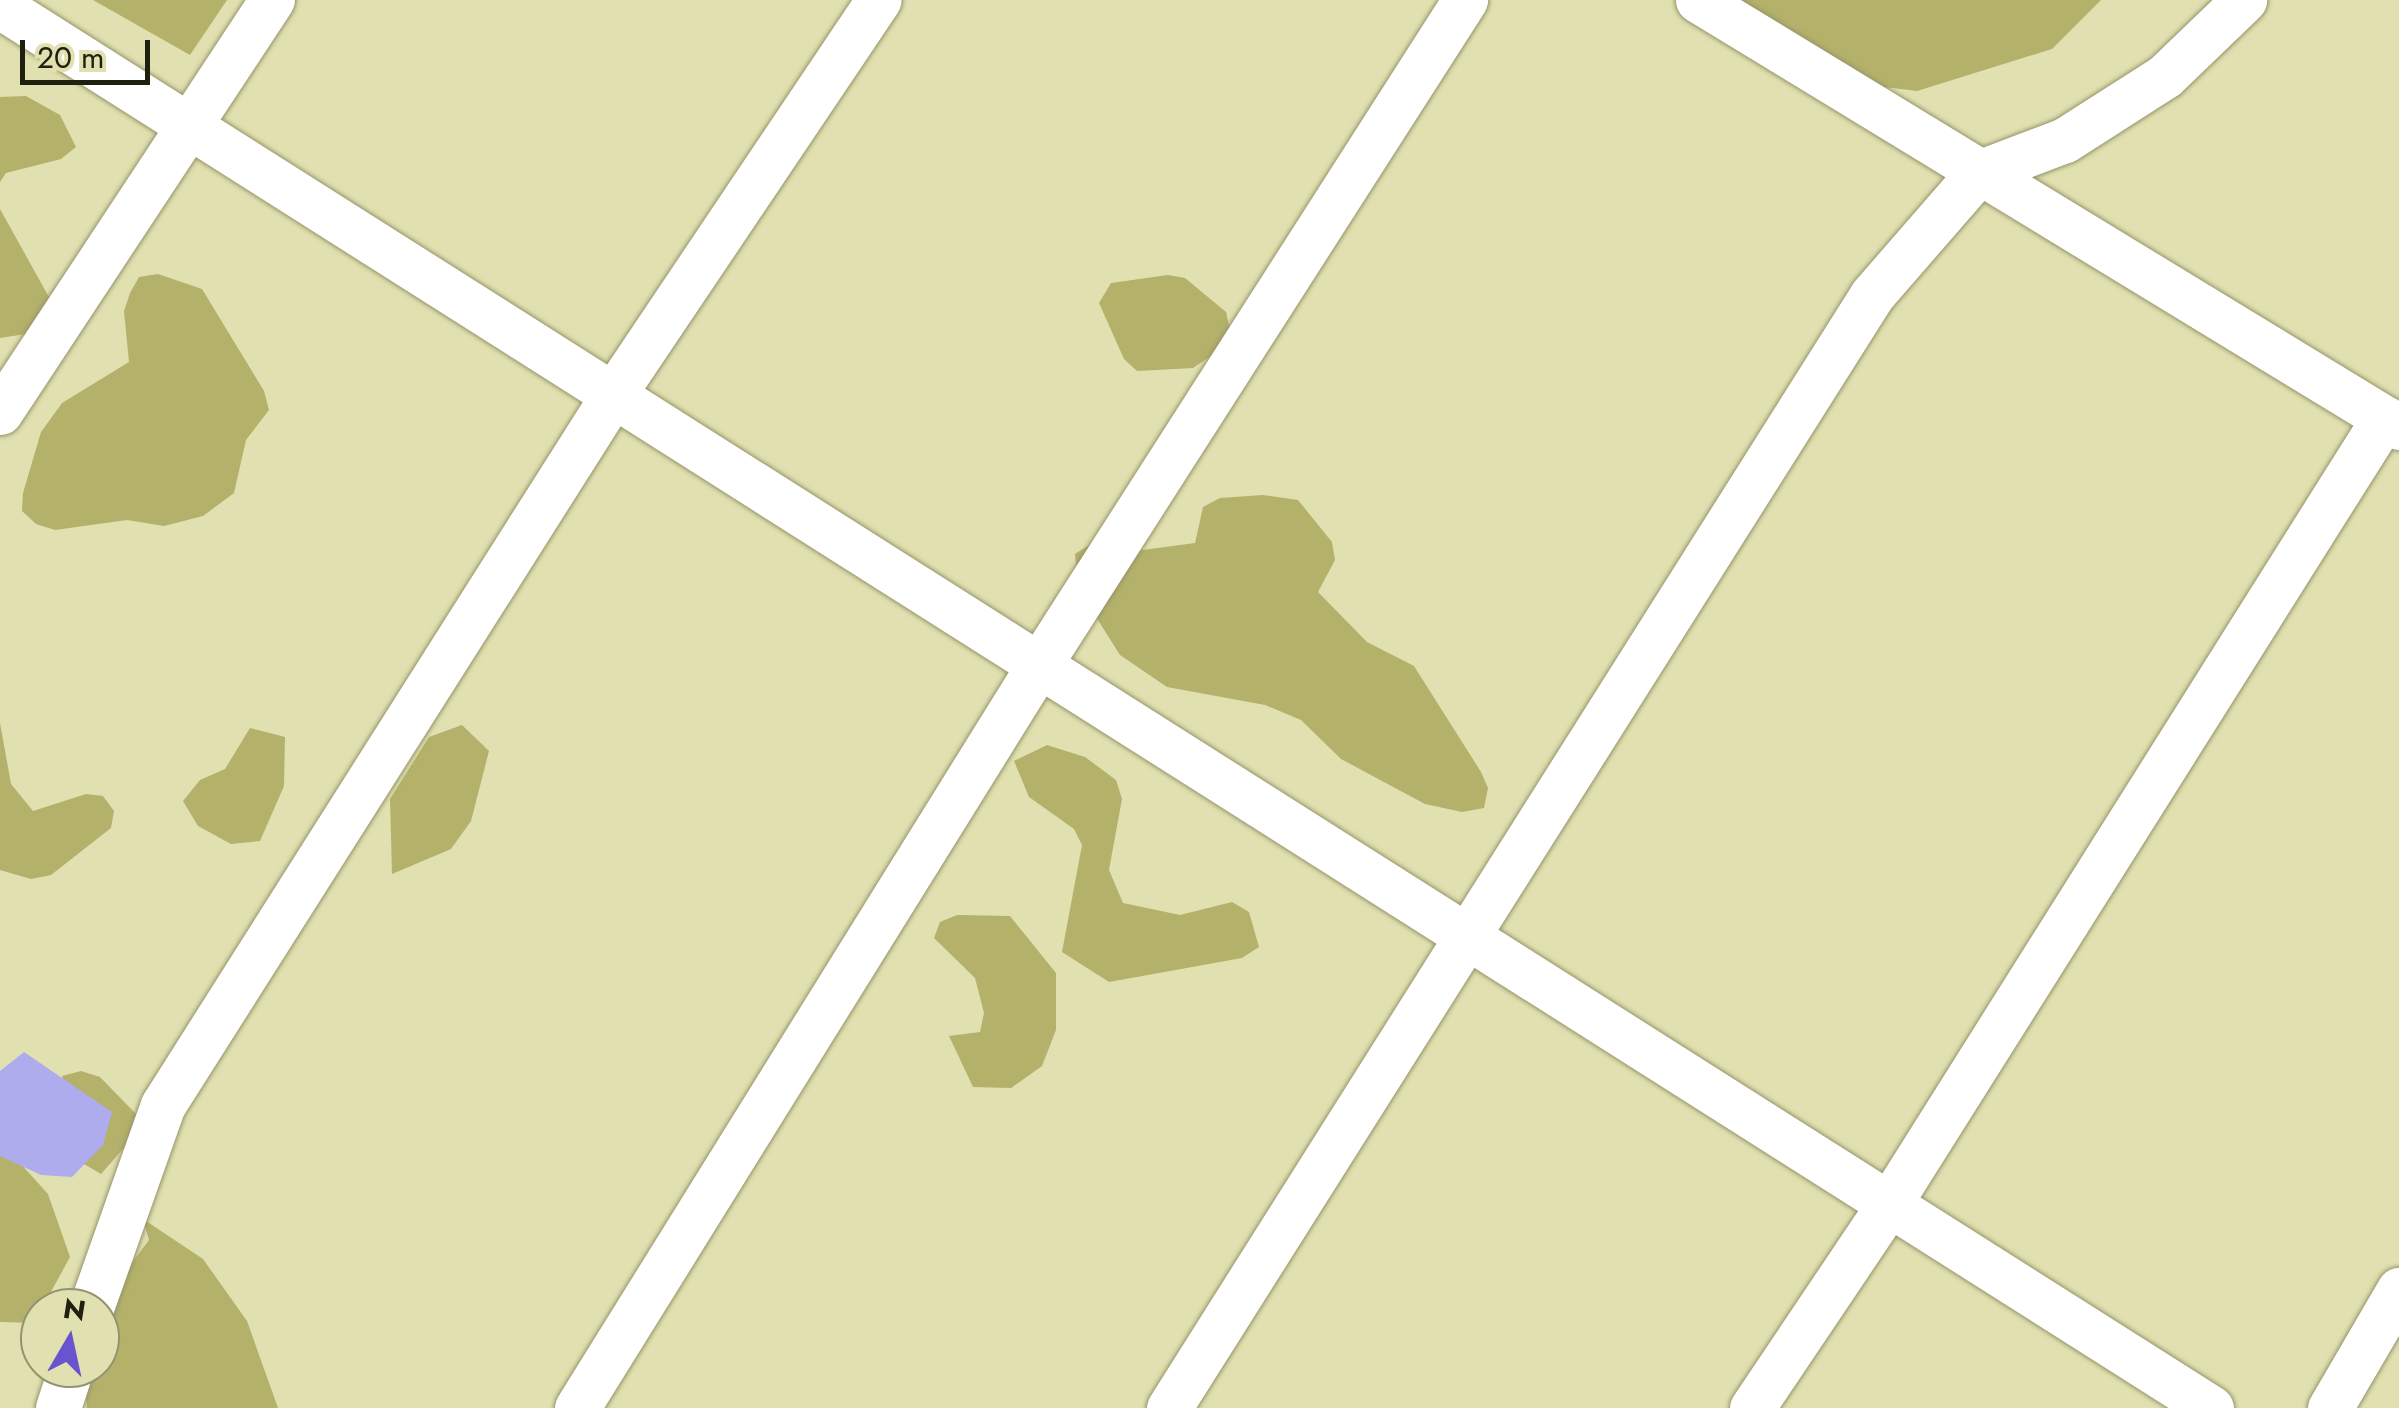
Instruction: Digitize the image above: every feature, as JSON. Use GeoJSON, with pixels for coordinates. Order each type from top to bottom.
{"type":"FeatureCollection","features":[{"type":"Feature","properties":{"kind":"street"},"geometry":{"type":"LineString","coordinates":[[0,412],[272,0]]}},
{"type":"Feature","properties":{"kind":"street"},"geometry":{"type":"LineString","coordinates":[[99,1288],[164,1105],[612,395],[878,0]]}},
{"type":"Feature","properties":{"kind":"street"},"geometry":{"type":"LineString","coordinates":[[577,1408],[1039,665],[1465,0]]}},
{"type":"Feature","properties":{"kind":"street"},"geometry":{"type":"LineString","coordinates":[[1698,0],[2391,423],[1889,1204],[1752,1408]]}},
{"type":"Feature","properties":{"kind":"street"},"geometry":{"type":"LineString","coordinates":[[1169,1408],[1470,939],[1872,295],[1978,173],[2065,140],[2165,76],[2244,0]]}},
{"type":"Feature","properties":{"kind":"street"},"geometry":{"type":"LineString","coordinates":[[0,6],[2211,1408]]}},
{"type":"Feature","properties":{"kind":"street"},"geometry":{"type":"LineString","coordinates":[[2330,1408],[2399,1290]]}},
{"type":"Feature","properties":{"kind":"shaded area"},"geometry":{"type":"Polygon","coordinates":[[[93,0],[227,0],[190,55],[93,0]]]}},
{"type":"Feature","properties":{"kind":"shaded area"},"geometry":{"type":"Polygon","coordinates":[[[1740,0],[2101,0],[2052,49],[1917,91],[1819,79],[1740,0]]]}},
{"type":"Feature","properties":{"kind":"shaded area"},"geometry":{"type":"Polygon","coordinates":[[[26,96],[60,115],[76,147],[61,159],[6,173],[0,182],[0,97],[26,96]]]}},
{"type":"Feature","properties":{"kind":"shaded area"},"geometry":{"type":"Polygon","coordinates":[[[0,209],[50,299],[39,332],[0,338],[0,209]]]}},
{"type":"Feature","properties":{"kind":"shaded area"},"geometry":{"type":"Polygon","coordinates":[[[158,274],[202,289],[264,391],[269,410],[246,440],[234,493],[203,516],[164,526],[127,520],[55,530],[36,524],[22,511],[23,493],[41,432],[62,403],[129,362],[124,311],[139,277],[158,274]]]}},
{"type":"Feature","properties":{"kind":"shaded area"},"geometry":{"type":"Polygon","coordinates":[[[1168,275],[1185,278],[1226,312],[1230,330],[1223,348],[1193,368],[1137,371],[1124,359],[1099,303],[1111,283],[1168,275]]]}},
{"type":"Feature","properties":{"kind":"shaded area"},"geometry":{"type":"Polygon","coordinates":[[[1263,495],[1298,500],[1332,542],[1335,560],[1318,592],[1367,642],[1414,666],[1481,772],[1488,788],[1484,808],[1462,812],[1425,804],[1341,759],[1301,720],[1265,705],[1167,687],[1120,655],[1079,590],[1075,554],[1094,542],[1135,551],[1195,543],[1203,507],[1220,498],[1263,495]]]}},
{"type":"Feature","properties":{"kind":"shaded area"},"geometry":{"type":"Polygon","coordinates":[[[0,723],[11,784],[33,811],[86,794],[103,796],[114,811],[111,828],[51,875],[31,879],[0,870],[0,723]]]}},
{"type":"Feature","properties":{"kind":"shaded area"},"geometry":{"type":"Polygon","coordinates":[[[462,725],[489,751],[471,821],[451,849],[392,874],[390,799],[429,737],[462,725]]]}},
{"type":"Feature","properties":{"kind":"shaded area"},"geometry":{"type":"Polygon","coordinates":[[[250,728],[285,737],[284,786],[260,841],[231,844],[198,826],[183,801],[200,780],[225,769],[250,728]]]}},
{"type":"Feature","properties":{"kind":"shaded area"},"geometry":{"type":"Polygon","coordinates":[[[1047,745],[1085,757],[1116,780],[1122,799],[1109,870],[1123,903],[1180,915],[1232,902],[1249,912],[1259,947],[1242,958],[1109,982],[1062,952],[1082,845],[1074,829],[1029,797],[1014,761],[1047,745]]]}},
{"type":"Feature","properties":{"kind":"shaded area"},"geometry":{"type":"Polygon","coordinates":[[[957,915],[1010,916],[1056,973],[1056,1030],[1042,1066],[1011,1088],[973,1087],[949,1036],[980,1032],[984,1013],[975,978],[934,938],[940,922],[957,915]]]}},
{"type":"Feature","properties":{"kind":"shaded area"},"geometry":{"type":"Polygon","coordinates":[[[24,1052],[112,1112],[103,1145],[72,1177],[41,1175],[0,1156],[0,1071],[24,1052]]]}},
{"type":"Feature","properties":{"kind":"shaded area"},"geometry":{"type":"Polygon","coordinates":[[[81,1071],[100,1077],[136,1114],[137,1133],[101,1174],[84,1164],[62,1076],[81,1071]]]}},
{"type":"Feature","properties":{"kind":"shaded area"},"geometry":{"type":"Polygon","coordinates":[[[0,1141],[48,1194],[70,1257],[53,1288],[20,1288],[20,1323],[0,1322],[0,1141]]]}},
{"type":"Feature","properties":{"kind":"shaded area"},"geometry":{"type":"Polygon","coordinates":[[[143,1219],[203,1259],[247,1321],[278,1408],[87,1408],[86,1388],[120,1388],[120,1288],[113,1288],[149,1240],[143,1219]]]}}]}
